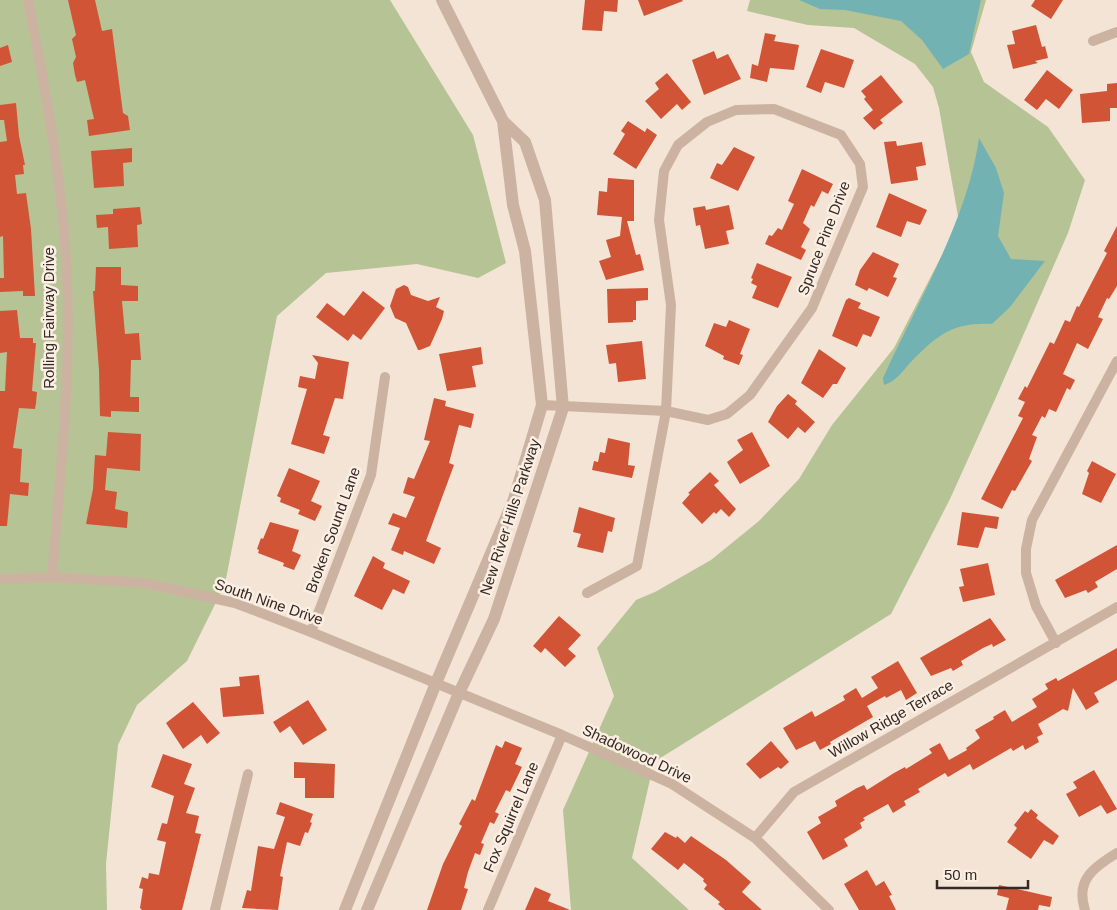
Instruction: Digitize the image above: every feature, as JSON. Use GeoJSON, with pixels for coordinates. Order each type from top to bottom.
{"type":"FeatureCollection","features":[{"type":"Feature","properties":{"kind":"street","name":"Rolling Fairway Drive"},"geometry":{"type":"LineString","coordinates":[[28,0],[47,98],[64,234],[67,279],[62,457],[52,578]]}},
{"type":"Feature","properties":{"kind":"street","name":"New River Hills Parkway"},"geometry":{"type":"LineString","coordinates":[[367,910],[458,693],[494,619],[564,408],[545,200],[525,142],[503,121],[442,0]]}},
{"type":"Feature","properties":{"kind":"street"},"geometry":{"type":"LineString","coordinates":[[1093,41],[1117,32]]}},
{"type":"Feature","properties":{"kind":"street","name":"Spruce Pine Drive"},"geometry":{"type":"LineString","coordinates":[[542,405],[564,408],[666,411],[708,420],[727,414],[750,395],[812,308],[863,187],[860,164],[842,135],[774,109],[736,110],[707,122],[678,145],[664,171],[659,220],[671,304],[666,411],[637,566],[587,593]]}},
{"type":"Feature","properties":{"kind":"street","name":"New River Hills Parkway"},"geometry":{"type":"LineString","coordinates":[[345,910],[436,684],[514,499],[542,405],[525,251],[513,205],[503,121]]}},
{"type":"Feature","properties":{"kind":"street"},"geometry":{"type":"LineString","coordinates":[[1056,642],[1036,606],[1026,573],[1026,549],[1032,520],[1117,361]]}},
{"type":"Feature","properties":{"kind":"street","name":"Broken Sound Lane"},"geometry":{"type":"LineString","coordinates":[[311,632],[371,475],[385,377]]}},
{"type":"Feature","properties":{"kind":"street","name":"South Nine Drive"},"geometry":{"type":"LineString","coordinates":[[0,579],[52,578],[145,583],[235,603],[311,632],[458,693]]}},
{"type":"Feature","properties":{"kind":"street","name":"Willow Ridge Terrace"},"geometry":{"type":"LineString","coordinates":[[755,838],[794,792],[1117,607]]}},
{"type":"Feature","properties":{"kind":"street","name":"Shadowood Drive"},"geometry":{"type":"LineString","coordinates":[[458,693],[562,735],[672,784],[755,838],[829,910]]}},
{"type":"Feature","properties":{"kind":"street","name":"Fox Squirrel Lane"},"geometry":{"type":"LineString","coordinates":[[488,910],[562,735]]}},
{"type":"Feature","properties":{"kind":"street"},"geometry":{"type":"LineString","coordinates":[[215,910],[248,774]]}},
{"type":"Feature","properties":{"kind":"street"},"geometry":{"type":"LineString","coordinates":[[1085,910],[1081,899],[1086,878],[1095,866],[1117,853]]}},
{"type":"Feature","properties":{"kind":"green space"},"geometry":{"type":"Polygon","coordinates":[[[0,0],[390,0],[473,135],[506,263],[478,278],[417,264],[326,273],[277,316],[225,584],[187,661],[137,705],[118,745],[106,864],[107,910],[0,910],[0,0]]]}},
{"type":"Feature","properties":{"kind":"green space"},"geometry":{"type":"Polygon","coordinates":[[[750,0],[986,0],[971,52],[984,82],[1048,127],[1085,180],[1068,233],[997,395],[950,499],[891,614],[654,762],[632,858],[689,910],[571,910],[563,810],[614,696],[597,648],[636,600],[655,592],[711,560],[759,521],[799,479],[832,425],[894,348],[959,222],[939,108],[933,87],[915,64],[854,28],[808,25],[747,11],[750,0]]]}},
{"type":"Feature","properties":{"kind":"water"},"geometry":{"type":"Polygon","coordinates":[[[799,0],[981,0],[969,54],[943,69],[922,40],[901,21],[845,10],[820,9],[799,0]]]}},
{"type":"Feature","properties":{"kind":"water"},"geometry":{"type":"Polygon","coordinates":[[[979,138],[996,168],[1004,193],[998,236],[1011,259],[1045,261],[1010,307],[992,324],[967,325],[946,332],[929,345],[895,379],[884,385],[883,378],[953,230],[973,168],[979,138]]]}},
{"type":"Feature","properties":{"kind":"building"},"geometry":{"type":"Polygon","coordinates":[[[68,0],[95,0],[102,31],[112,29],[123,113],[128,116],[130,130],[89,136],[87,120],[94,119],[85,80],[77,82],[75,75],[73,63],[76,57],[72,39],[76,35],[68,0]]]}},
{"type":"Feature","properties":{"kind":"building"},"geometry":{"type":"Polygon","coordinates":[[[585,0],[618,0],[617,12],[604,11],[602,31],[582,30],[585,0]]]}},
{"type":"Feature","properties":{"kind":"building"},"geometry":{"type":"Polygon","coordinates":[[[638,0],[682,0],[683,1],[644,16],[638,0]]]}},
{"type":"Feature","properties":{"kind":"building"},"geometry":{"type":"Polygon","coordinates":[[[1035,0],[1063,0],[1051,19],[1031,6],[1035,0]]]}},
{"type":"Feature","properties":{"kind":"building"},"geometry":{"type":"Polygon","coordinates":[[[1036,25],[1042,47],[1045,46],[1048,58],[1035,61],[1038,63],[1013,69],[1007,45],[1015,44],[1012,31],[1036,25]]]}},
{"type":"Feature","properties":{"kind":"building"},"geometry":{"type":"Polygon","coordinates":[[[765,33],[776,35],[774,41],[799,45],[794,70],[770,68],[767,82],[750,78],[752,64],[758,66],[765,33]]]}},
{"type":"Feature","properties":{"kind":"building"},"geometry":{"type":"Polygon","coordinates":[[[8,45],[12,62],[0,66],[0,48],[8,45]]]}},
{"type":"Feature","properties":{"kind":"building"},"geometry":{"type":"Polygon","coordinates":[[[821,49],[854,60],[844,88],[825,82],[821,93],[806,87],[821,49]]]}},
{"type":"Feature","properties":{"kind":"building"},"geometry":{"type":"Polygon","coordinates":[[[714,51],[717,59],[728,54],[741,79],[704,95],[692,60],[714,51]]]}},
{"type":"Feature","properties":{"kind":"building"},"geometry":{"type":"Polygon","coordinates":[[[1047,70],[1073,90],[1059,109],[1046,99],[1037,110],[1024,100],[1047,70]]]}},
{"type":"Feature","properties":{"kind":"building"},"geometry":{"type":"Polygon","coordinates":[[[667,73],[691,102],[682,110],[677,104],[661,119],[645,101],[659,89],[655,83],[667,73]]]}},
{"type":"Feature","properties":{"kind":"building"},"geometry":{"type":"Polygon","coordinates":[[[881,75],[903,102],[880,120],[883,123],[874,130],[863,118],[873,110],[864,99],[866,97],[861,91],[881,75]]]}},
{"type":"Feature","properties":{"kind":"building"},"geometry":{"type":"Polygon","coordinates":[[[1117,83],[1117,108],[1110,108],[1110,121],[1082,123],[1080,94],[1107,91],[1107,84],[1117,83]]]}},
{"type":"Feature","properties":{"kind":"building"},"geometry":{"type":"Polygon","coordinates":[[[16,103],[19,136],[25,165],[23,165],[24,174],[15,175],[17,194],[26,193],[31,229],[35,296],[23,296],[23,291],[0,292],[0,278],[4,278],[3,236],[0,237],[0,142],[7,141],[4,120],[0,120],[0,105],[16,103]]]}},
{"type":"Feature","properties":{"kind":"building"},"geometry":{"type":"Polygon","coordinates":[[[628,121],[645,132],[647,128],[657,135],[636,169],[613,154],[625,134],[621,131],[628,121]]]}},
{"type":"Feature","properties":{"kind":"building"},"geometry":{"type":"Polygon","coordinates":[[[896,141],[897,146],[922,142],[926,165],[916,167],[918,180],[891,184],[884,142],[896,141]]]}},
{"type":"Feature","properties":{"kind":"building"},"geometry":{"type":"Polygon","coordinates":[[[734,147],[755,157],[738,191],[710,178],[717,163],[722,165],[734,147]]]}},
{"type":"Feature","properties":{"kind":"building"},"geometry":{"type":"Polygon","coordinates":[[[132,148],[132,162],[123,163],[124,186],[94,188],[91,151],[132,148]]]}},
{"type":"Feature","properties":{"kind":"building"},"geometry":{"type":"Polygon","coordinates":[[[802,169],[833,184],[828,194],[822,191],[814,207],[811,205],[803,223],[810,229],[801,247],[806,250],[801,260],[765,244],[769,235],[772,236],[778,228],[782,230],[794,204],[788,201],[802,169]]]}},
{"type":"Feature","properties":{"kind":"building"},"geometry":{"type":"Polygon","coordinates":[[[608,178],[634,180],[634,221],[627,221],[636,255],[640,254],[644,270],[606,280],[599,261],[611,257],[606,240],[620,236],[622,217],[597,215],[599,191],[607,192],[608,178]]]}},
{"type":"Feature","properties":{"kind":"building"},"geometry":{"type":"Polygon","coordinates":[[[889,193],[927,210],[920,225],[907,221],[901,237],[876,227],[889,193]]]}},
{"type":"Feature","properties":{"kind":"building"},"geometry":{"type":"Polygon","coordinates":[[[729,205],[734,229],[726,231],[729,244],[705,249],[700,225],[696,226],[693,208],[705,206],[706,210],[729,205]]]}},
{"type":"Feature","properties":{"kind":"building"},"geometry":{"type":"Polygon","coordinates":[[[140,207],[142,224],[137,225],[138,247],[109,249],[108,227],[97,228],[96,215],[113,214],[113,209],[140,207]]]}},
{"type":"Feature","properties":{"kind":"building"},"geometry":{"type":"Polygon","coordinates":[[[1117,226],[1117,286],[1109,299],[1107,298],[1098,317],[1103,319],[1088,349],[1077,343],[1063,374],[1075,380],[1070,390],[1067,388],[1056,412],[1049,409],[1045,418],[1042,416],[1032,435],[1037,437],[1029,459],[1032,461],[1015,491],[1012,490],[1002,509],[981,499],[1023,418],[1018,416],[1025,402],[1018,399],[1025,386],[1027,388],[1050,342],[1054,344],[1065,320],[1070,322],[1077,306],[1079,307],[1107,253],[1104,251],[1117,226]]]}},
{"type":"Feature","properties":{"kind":"building"},"geometry":{"type":"Polygon","coordinates":[[[873,252],[899,264],[893,277],[897,278],[888,297],[869,288],[867,291],[855,285],[860,270],[873,252]]]}},
{"type":"Feature","properties":{"kind":"building"},"geometry":{"type":"Polygon","coordinates":[[[757,263],[792,277],[778,308],[752,298],[757,286],[751,283],[753,279],[751,278],[757,263]]]}},
{"type":"Feature","properties":{"kind":"building"},"geometry":{"type":"Polygon","coordinates":[[[96,267],[121,267],[121,285],[138,286],[138,301],[122,301],[125,334],[139,333],[141,360],[131,360],[130,397],[139,397],[139,412],[111,411],[111,417],[100,416],[99,370],[93,291],[95,291],[96,267]]]}},
{"type":"Feature","properties":{"kind":"building"},"geometry":{"type":"Polygon","coordinates":[[[404,285],[408,287],[411,295],[428,301],[440,297],[436,307],[444,311],[430,346],[420,350],[418,350],[406,323],[395,318],[390,306],[396,289],[404,285]]]}},
{"type":"Feature","properties":{"kind":"building"},"geometry":{"type":"Polygon","coordinates":[[[648,288],[648,300],[636,301],[636,320],[633,320],[633,322],[608,323],[607,289],[648,288]]]}},
{"type":"Feature","properties":{"kind":"building"},"geometry":{"type":"Polygon","coordinates":[[[363,291],[385,308],[361,340],[353,334],[348,341],[316,317],[327,303],[344,316],[363,291]]]}},
{"type":"Feature","properties":{"kind":"building"},"geometry":{"type":"Polygon","coordinates":[[[849,298],[861,303],[858,308],[880,317],[871,337],[863,334],[857,347],[832,336],[846,300],[849,298]]]}},
{"type":"Feature","properties":{"kind":"building"},"geometry":{"type":"Polygon","coordinates":[[[17,310],[20,338],[33,338],[33,343],[36,343],[32,391],[37,392],[35,409],[19,408],[13,448],[22,449],[20,482],[29,483],[28,496],[10,494],[7,526],[0,526],[0,391],[5,391],[7,352],[0,353],[0,311],[17,310]]]}},
{"type":"Feature","properties":{"kind":"building"},"geometry":{"type":"Polygon","coordinates":[[[729,320],[750,329],[740,354],[743,355],[739,365],[723,359],[724,356],[705,346],[714,323],[726,327],[729,320]]]}},
{"type":"Feature","properties":{"kind":"building"},"geometry":{"type":"Polygon","coordinates":[[[642,341],[646,379],[618,382],[616,363],[609,364],[606,345],[642,341]]]}},
{"type":"Feature","properties":{"kind":"building"},"geometry":{"type":"Polygon","coordinates":[[[481,347],[483,364],[472,366],[476,387],[447,391],[439,354],[481,347]]]}},
{"type":"Feature","properties":{"kind":"building"},"geometry":{"type":"Polygon","coordinates":[[[819,349],[846,368],[837,384],[833,384],[823,398],[801,383],[819,349]]]}},
{"type":"Feature","properties":{"kind":"building"},"geometry":{"type":"Polygon","coordinates":[[[312,355],[349,362],[343,399],[335,398],[323,435],[330,437],[324,454],[291,444],[307,389],[298,387],[300,376],[315,379],[318,363],[312,355]]]}},
{"type":"Feature","properties":{"kind":"building"},"geometry":{"type":"Polygon","coordinates":[[[788,394],[797,401],[795,404],[815,422],[805,433],[798,427],[788,439],[768,422],[777,406],[788,394]]]}},
{"type":"Feature","properties":{"kind":"building"},"geometry":{"type":"Polygon","coordinates":[[[434,398],[446,401],[445,406],[474,414],[471,428],[459,425],[449,463],[454,465],[426,541],[441,548],[434,564],[404,551],[403,555],[391,550],[400,528],[388,524],[393,513],[406,518],[415,497],[403,493],[408,477],[414,479],[430,441],[424,440],[434,398]]]}},
{"type":"Feature","properties":{"kind":"building"},"geometry":{"type":"Polygon","coordinates":[[[108,432],[141,434],[140,471],[107,468],[105,490],[117,492],[115,509],[128,512],[127,528],[86,524],[93,489],[95,455],[106,456],[108,432]]]}},
{"type":"Feature","properties":{"kind":"building"},"geometry":{"type":"Polygon","coordinates":[[[752,432],[770,466],[740,484],[727,462],[743,450],[737,440],[752,432]]]}},
{"type":"Feature","properties":{"kind":"building"},"geometry":{"type":"Polygon","coordinates":[[[608,438],[630,443],[628,465],[635,466],[632,478],[592,470],[594,461],[598,462],[600,452],[605,453],[608,438]]]}},
{"type":"Feature","properties":{"kind":"building"},"geometry":{"type":"Polygon","coordinates":[[[1092,461],[1116,474],[1101,503],[1082,494],[1089,473],[1087,471],[1092,461]]]}},
{"type":"Feature","properties":{"kind":"building"},"geometry":{"type":"Polygon","coordinates":[[[289,468],[320,481],[311,501],[322,506],[315,521],[298,514],[300,510],[280,502],[281,498],[277,496],[289,468]]]}},
{"type":"Feature","properties":{"kind":"building"},"geometry":{"type":"Polygon","coordinates":[[[710,472],[719,481],[714,485],[736,509],[729,517],[721,509],[716,514],[714,512],[702,524],[682,503],[690,494],[688,493],[710,472]]]}},
{"type":"Feature","properties":{"kind":"building"},"geometry":{"type":"Polygon","coordinates":[[[579,507],[615,518],[612,532],[608,531],[603,553],[577,547],[581,534],[573,532],[579,507]]]}},
{"type":"Feature","properties":{"kind":"building"},"geometry":{"type":"Polygon","coordinates":[[[962,512],[999,517],[997,529],[985,527],[978,548],[957,545],[962,512]]]}},
{"type":"Feature","properties":{"kind":"building"},"geometry":{"type":"Polygon","coordinates":[[[270,522],[299,530],[292,551],[301,555],[294,570],[283,566],[284,563],[258,553],[259,550],[257,549],[261,538],[263,539],[270,522]]]}},
{"type":"Feature","properties":{"kind":"building"},"geometry":{"type":"Polygon","coordinates":[[[1117,545],[1117,569],[1095,582],[1098,587],[1088,593],[1086,590],[1065,598],[1055,580],[1117,545]]]}},
{"type":"Feature","properties":{"kind":"building"},"geometry":{"type":"Polygon","coordinates":[[[373,556],[385,563],[383,568],[410,581],[404,594],[393,589],[382,610],[354,596],[373,556]]]}},
{"type":"Feature","properties":{"kind":"building"},"geometry":{"type":"Polygon","coordinates":[[[988,563],[995,595],[963,602],[959,587],[964,586],[960,569],[988,563]]]}},
{"type":"Feature","properties":{"kind":"building"},"geometry":{"type":"Polygon","coordinates":[[[559,616],[581,635],[568,649],[576,656],[565,667],[545,648],[541,653],[533,646],[559,616]]]}},
{"type":"Feature","properties":{"kind":"building"},"geometry":{"type":"Polygon","coordinates":[[[990,618],[1006,640],[993,647],[992,644],[983,648],[961,661],[963,665],[953,671],[951,668],[931,676],[920,658],[990,618]]]}},
{"type":"Feature","properties":{"kind":"building"},"geometry":{"type":"Polygon","coordinates":[[[1117,648],[1117,680],[1094,693],[1099,702],[1086,710],[1073,688],[1068,711],[1063,709],[1038,724],[1043,734],[1037,737],[1039,742],[1025,750],[1023,745],[1013,751],[1011,748],[973,770],[970,764],[948,777],[945,773],[918,789],[920,792],[904,801],[906,805],[893,813],[888,804],[863,818],[865,820],[860,823],[862,828],[844,839],[848,846],[823,860],[807,832],[821,823],[818,817],[837,806],[835,801],[864,785],[867,790],[905,767],[906,769],[932,753],[929,749],[940,743],[949,760],[967,750],[966,748],[980,738],[975,730],[994,719],[993,717],[1005,710],[1012,722],[1037,707],[1032,699],[1048,689],[1045,684],[1056,678],[1058,681],[1117,648]]]}},
{"type":"Feature","properties":{"kind":"building"},"geometry":{"type":"Polygon","coordinates":[[[898,661],[917,693],[906,700],[901,690],[886,698],[885,696],[867,706],[873,717],[830,742],[831,744],[820,750],[815,741],[796,750],[783,728],[812,711],[815,717],[845,700],[843,696],[856,688],[862,698],[878,688],[871,677],[898,661]]]}},
{"type":"Feature","properties":{"kind":"building"},"geometry":{"type":"Polygon","coordinates":[[[259,675],[264,714],[223,717],[220,688],[240,686],[239,677],[259,675]]]}},
{"type":"Feature","properties":{"kind":"building"},"geometry":{"type":"Polygon","coordinates":[[[308,700],[327,730],[303,745],[290,726],[280,733],[273,722],[308,700]]]}},
{"type":"Feature","properties":{"kind":"building"},"geometry":{"type":"Polygon","coordinates":[[[193,702],[220,733],[207,744],[201,735],[183,749],[166,723],[193,702]]]}},
{"type":"Feature","properties":{"kind":"building"},"geometry":{"type":"Polygon","coordinates":[[[505,741],[522,748],[515,764],[522,767],[510,792],[506,790],[495,812],[499,814],[494,824],[490,822],[481,843],[484,844],[480,855],[475,853],[464,888],[468,889],[461,910],[427,910],[443,864],[462,826],[459,824],[472,799],[475,801],[496,745],[502,748],[505,741]]]}},
{"type":"Feature","properties":{"kind":"building"},"geometry":{"type":"Polygon","coordinates":[[[771,741],[789,762],[781,769],[778,767],[760,779],[746,764],[771,741]]]}},
{"type":"Feature","properties":{"kind":"building"},"geometry":{"type":"Polygon","coordinates":[[[163,754],[192,764],[184,784],[195,788],[186,813],[199,816],[195,833],[201,834],[182,910],[142,910],[140,908],[143,889],[139,888],[142,877],[148,879],[149,873],[159,875],[166,842],[157,840],[162,823],[167,824],[174,796],[151,787],[163,754]]]}},
{"type":"Feature","properties":{"kind":"building"},"geometry":{"type":"Polygon","coordinates":[[[294,762],[335,764],[334,798],[305,798],[305,778],[294,778],[294,762]]]}},
{"type":"Feature","properties":{"kind":"building"},"geometry":{"type":"Polygon","coordinates":[[[1094,770],[1117,809],[1107,814],[1101,805],[1079,817],[1066,794],[1077,788],[1073,782],[1094,770]]]}},
{"type":"Feature","properties":{"kind":"building"},"geometry":{"type":"Polygon","coordinates":[[[280,802],[313,814],[310,822],[312,823],[308,833],[305,832],[300,846],[287,842],[280,876],[283,877],[278,910],[242,908],[247,890],[251,891],[258,846],[274,849],[285,817],[276,814],[280,802]]]}},
{"type":"Feature","properties":{"kind":"building"},"geometry":{"type":"Polygon","coordinates":[[[1031,809],[1038,815],[1036,818],[1059,836],[1053,845],[1044,840],[1031,859],[1007,842],[1017,828],[1014,825],[1025,811],[1028,813],[1031,809]]]}},
{"type":"Feature","properties":{"kind":"building"},"geometry":{"type":"Polygon","coordinates":[[[665,832],[676,838],[677,836],[685,843],[691,836],[726,860],[751,882],[742,892],[762,910],[725,910],[718,904],[720,902],[704,889],[707,885],[703,881],[704,879],[684,863],[678,870],[651,849],[665,832]]]}},
{"type":"Feature","properties":{"kind":"building"},"geometry":{"type":"Polygon","coordinates":[[[867,870],[876,886],[884,881],[892,895],[889,896],[896,910],[859,910],[844,884],[867,870]]]}},
{"type":"Feature","properties":{"kind":"building"},"geometry":{"type":"Polygon","coordinates":[[[999,885],[1052,897],[1050,907],[1039,905],[1038,910],[1006,910],[1009,898],[997,895],[999,885]]]}},
{"type":"Feature","properties":{"kind":"building"},"geometry":{"type":"Polygon","coordinates":[[[535,887],[551,894],[548,901],[570,910],[525,910],[535,887]]]}}]}
